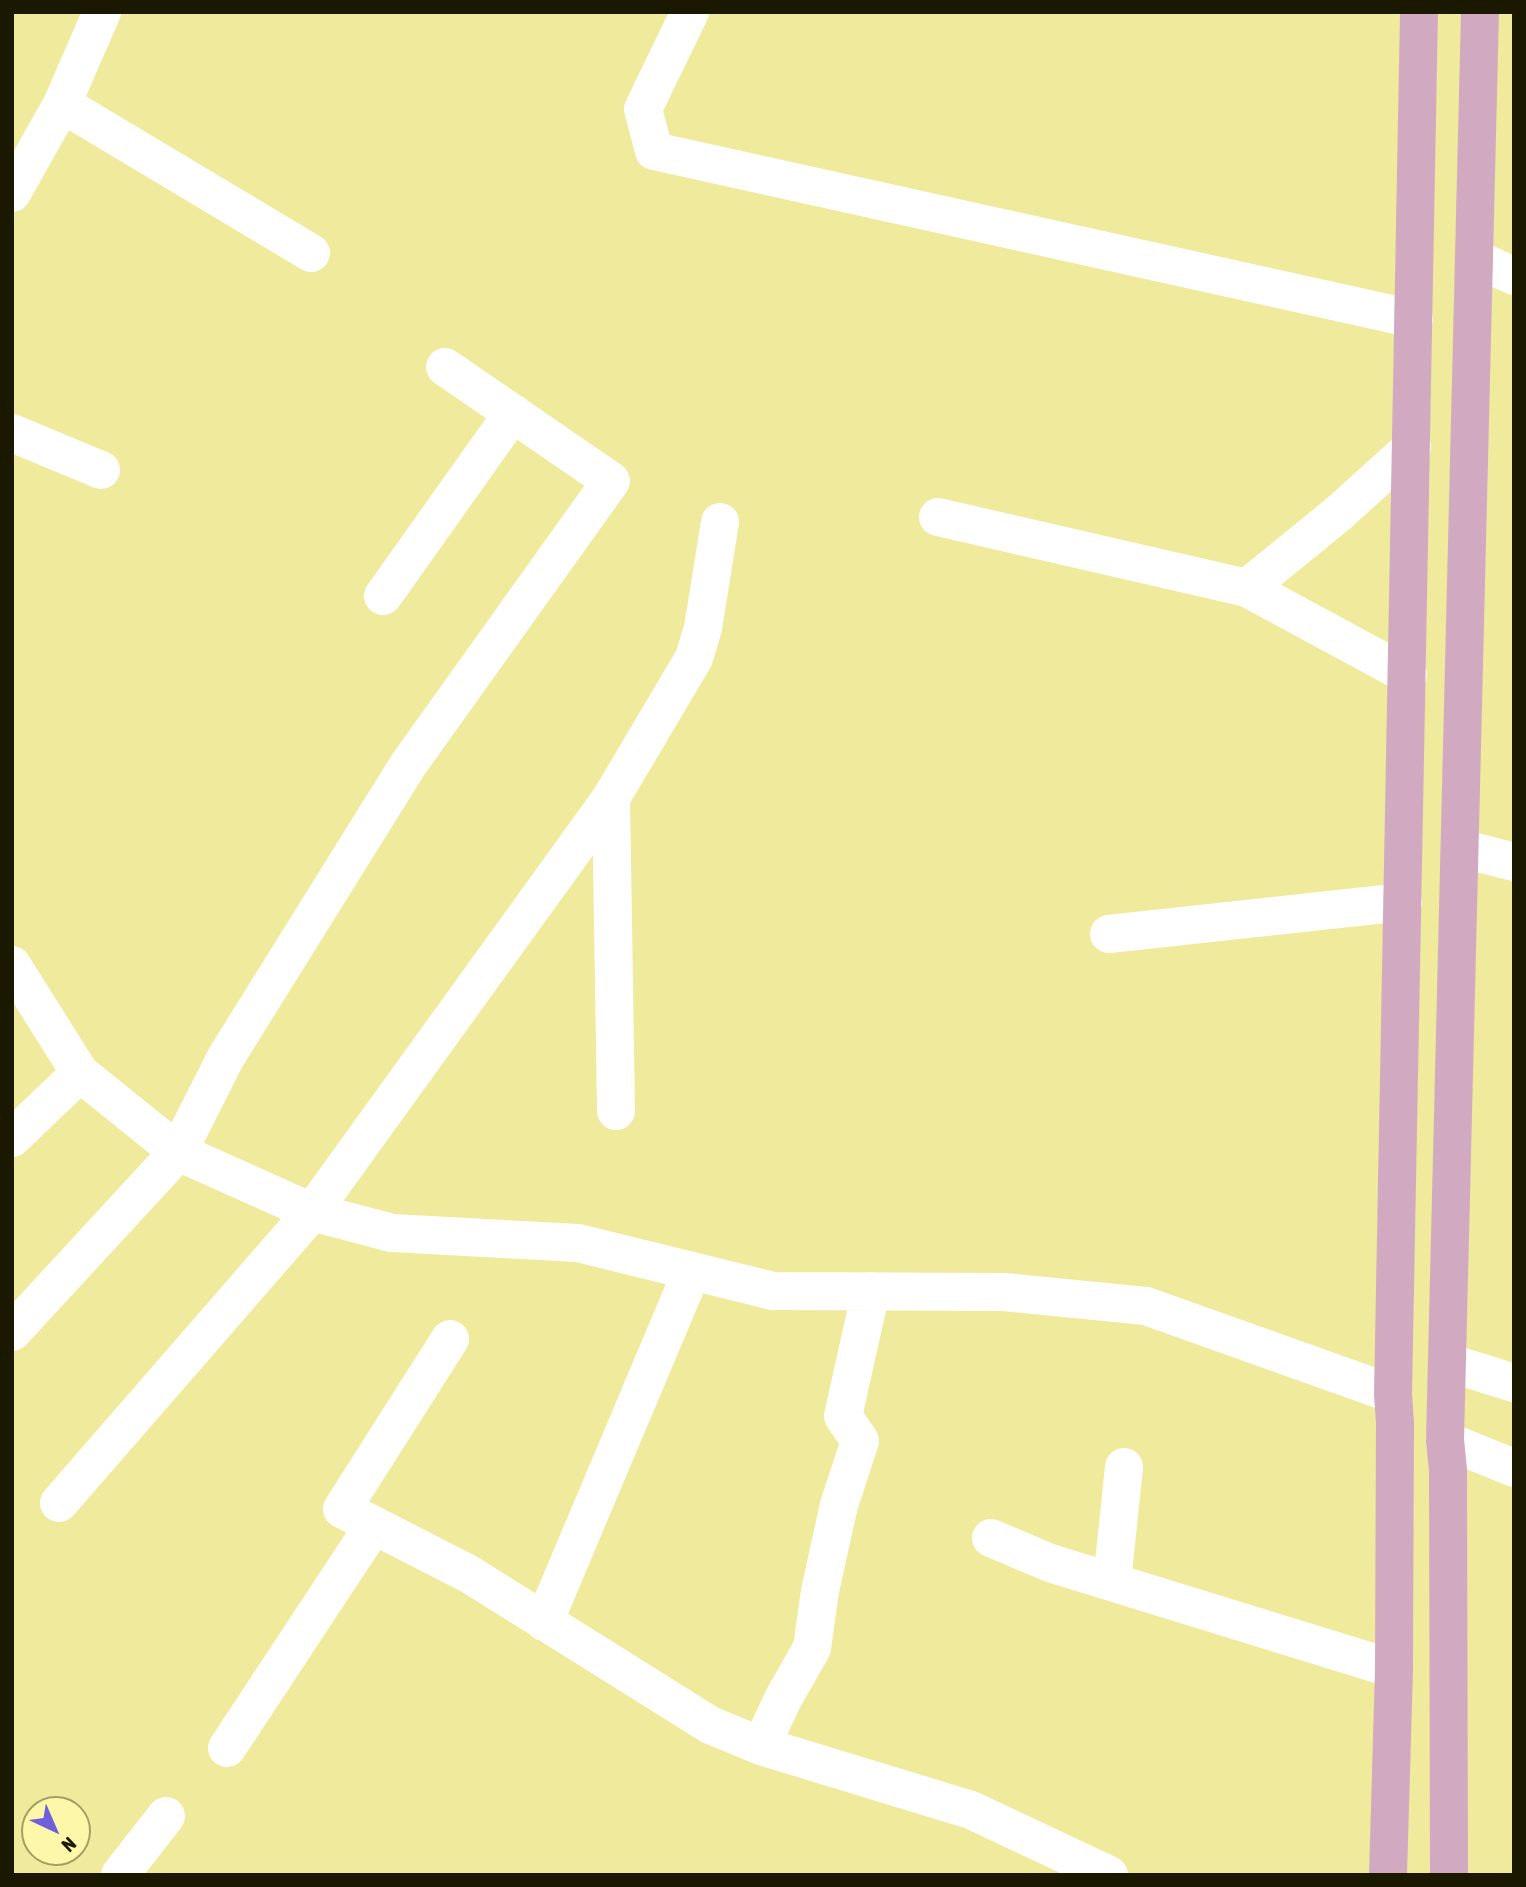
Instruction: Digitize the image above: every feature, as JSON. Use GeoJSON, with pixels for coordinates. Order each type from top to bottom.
{"type":"FeatureCollection","features":[{"type":"Feature","properties":{"kind":"main road"},"geometry":{"type":"LineString","coordinates":[[1388,1875],[1394,1669],[1393,1394],[1419,12]]}},
{"type":"Feature","properties":{"kind":"main road"},"geometry":{"type":"LineString","coordinates":[[1449,1875],[1448,1470],[1445,1440],[1480,12]]}},
{"type":"Feature","properties":{"kind":"street"},"geometry":{"type":"LineString","coordinates":[[12,193],[62,104],[103,12]]}},
{"type":"Feature","properties":{"kind":"street"},"geometry":{"type":"LineString","coordinates":[[690,12],[643,109],[654,151],[1414,319]]}},
{"type":"Feature","properties":{"kind":"street"},"geometry":{"type":"LineString","coordinates":[[62,104],[311,253]]}},
{"type":"Feature","properties":{"kind":"street"},"geometry":{"type":"LineString","coordinates":[[1474,258],[1514,276]]}},
{"type":"Feature","properties":{"kind":"street"},"geometry":{"type":"LineString","coordinates":[[12,1332],[178,1152],[226,1057],[408,765],[611,481],[445,367]]}},
{"type":"Feature","properties":{"kind":"street"},"geometry":{"type":"LineString","coordinates":[[383,596],[513,413]]}},
{"type":"Feature","properties":{"kind":"street"},"geometry":{"type":"LineString","coordinates":[[12,433],[101,470]]}},
{"type":"Feature","properties":{"kind":"street"},"geometry":{"type":"LineString","coordinates":[[1247,588],[1339,513],[1412,447]]}},
{"type":"Feature","properties":{"kind":"street"},"geometry":{"type":"LineString","coordinates":[[938,517],[1247,588],[1408,675]]}},
{"type":"Feature","properties":{"kind":"street"},"geometry":{"type":"LineString","coordinates":[[59,1503],[313,1212],[611,798],[694,658],[703,628],[720,522]]}},
{"type":"Feature","properties":{"kind":"street"},"geometry":{"type":"LineString","coordinates":[[611,798],[616,1111]]}},
{"type":"Feature","properties":{"kind":"street"},"geometry":{"type":"LineString","coordinates":[[1460,848],[1514,862]]}},
{"type":"Feature","properties":{"kind":"street"},"geometry":{"type":"LineString","coordinates":[[1109,934],[1403,902]]}},
{"type":"Feature","properties":{"kind":"street"},"geometry":{"type":"LineString","coordinates":[[12,965],[79,1073],[178,1152],[313,1212],[392,1233],[578,1243],[773,1291],[1004,1292],[1146,1306],[1393,1394]]}},
{"type":"Feature","properties":{"kind":"street"},"geometry":{"type":"LineString","coordinates":[[12,1138],[79,1073]]}},
{"type":"Feature","properties":{"kind":"street"},"geometry":{"type":"LineString","coordinates":[[544,1622],[692,1271]]}},
{"type":"Feature","properties":{"kind":"street"},"geometry":{"type":"LineString","coordinates":[[761,1746],[783,1699],[812,1648],[820,1591],[839,1505],[860,1441],[843,1416],[871,1291]]}},
{"type":"Feature","properties":{"kind":"street"},"geometry":{"type":"LineString","coordinates":[[227,1748],[358,1517],[450,1339]]}},
{"type":"Feature","properties":{"kind":"street"},"geometry":{"type":"LineString","coordinates":[[1447,1362],[1514,1383]]}},
{"type":"Feature","properties":{"kind":"street"},"geometry":{"type":"LineString","coordinates":[[1445,1440],[1514,1468]]}},
{"type":"Feature","properties":{"kind":"street"},"geometry":{"type":"LineString","coordinates":[[1112,1582],[1124,1467]]}},
{"type":"Feature","properties":{"kind":"street"},"geometry":{"type":"LineString","coordinates":[[358,1517],[469,1574],[710,1726],[761,1746],[971,1811],[1109,1875]]}},
{"type":"Feature","properties":{"kind":"street"},"geometry":{"type":"LineString","coordinates":[[991,1538],[1051,1563],[1394,1669]]}},
{"type":"Feature","properties":{"kind":"street"},"geometry":{"type":"LineString","coordinates":[[120,1875],[166,1816]]}}]}
